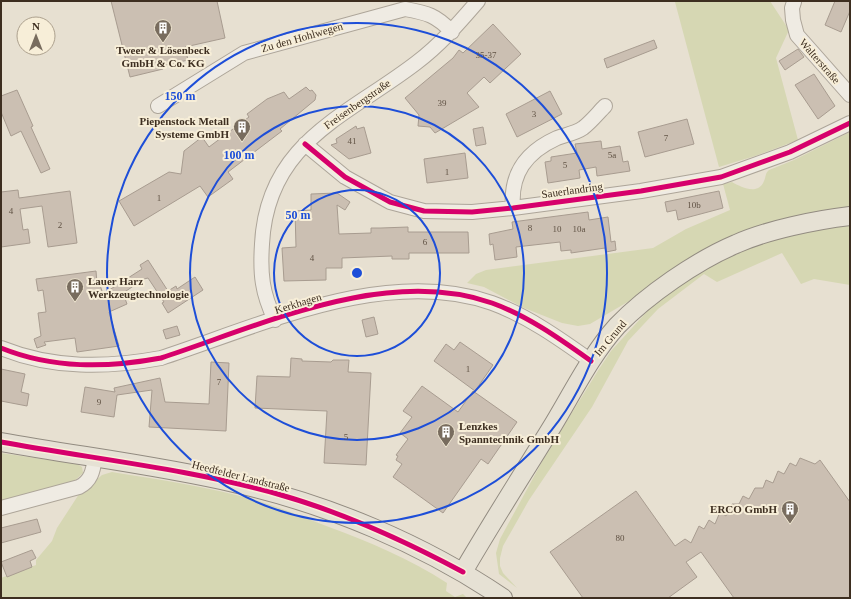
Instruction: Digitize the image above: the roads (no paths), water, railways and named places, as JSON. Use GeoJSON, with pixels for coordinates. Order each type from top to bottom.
{"type":"FeatureCollection","features":[{"type":"Feature","properties":{"kind":"main road","name":"Im Grund"},"geometry":{"type":"LineString","coordinates":[[463,572],[591,361],[617,327],[645,301],[684,273],[736,244],[793,227],[850,216]]}},
{"type":"Feature","properties":{"kind":"main road","name":"Heedfelder Landstraße"},"geometry":{"type":"LineString","coordinates":[[1,442],[200,476],[282,495],[390,535],[463,572],[502,598]]}},
{"type":"Feature","properties":{"kind":"street","name":"Freisenbergstraße"},"geometry":{"type":"LineString","coordinates":[[275,320],[268,305],[262,284],[262,237],[266,217],[277,183],[290,162],[305,144],[332,120],[416,63],[452,32],[478,1]]}},
{"type":"Feature","properties":{"kind":"street","name":"Walterstraße"},"geometry":{"type":"LineString","coordinates":[[794,2],[792,8],[793,20],[797,35],[850,95]]}},
{"type":"Feature","properties":{"kind":"street","name":"Zu den Hohlwegen"},"geometry":{"type":"LineString","coordinates":[[158,106],[244,53],[405,9],[430,13],[452,32]]}},
{"type":"Feature","properties":{"kind":"street"},"geometry":{"type":"LineString","coordinates":[[513,208],[512,195],[514,181],[518,171],[526,159],[555,139],[582,129],[604,106]]}},
{"type":"Feature","properties":{"kind":"street","name":"Sauerlandring"},"geometry":{"type":"LineString","coordinates":[[305,144],[345,177],[390,202],[424,211],[439,212],[513,208],[641,191],[721,176],[790,152],[850,123]]}},
{"type":"Feature","properties":{"kind":"street","name":"Kerkhagen"},"geometry":{"type":"LineString","coordinates":[[1,348],[18,355],[44,362],[82,366],[130,364],[162,358],[275,320],[361,296],[387,292],[445,292],[472,298],[507,309],[541,327],[591,361]]}},
{"type":"Feature","properties":{"kind":"street"},"geometry":{"type":"LineString","coordinates":[[1,508],[79,487],[87,481],[92,474],[95,458]]}},
{"type":"Feature","properties":{"kind":"place","name":"Tweer & Lösenbeck GmbH & Co. KG"},"geometry":{"type":"Point","coordinates":[163,43]}},
{"type":"Feature","properties":{"kind":"place","name":"Piepenstock Metall Systeme GmbH"},"geometry":{"type":"Point","coordinates":[242,142]}},
{"type":"Feature","properties":{"kind":"place","name":"Lauer Harz Werkzeugtechnologie"},"geometry":{"type":"Point","coordinates":[75,302]}},
{"type":"Feature","properties":{"kind":"place","name":"Lenzkes Spanntechnik GmbH"},"geometry":{"type":"Point","coordinates":[446,447]}},
{"type":"Feature","properties":{"kind":"place","name":"ERCO GmbH"},"geometry":{"type":"Point","coordinates":[790,524]}}]}
